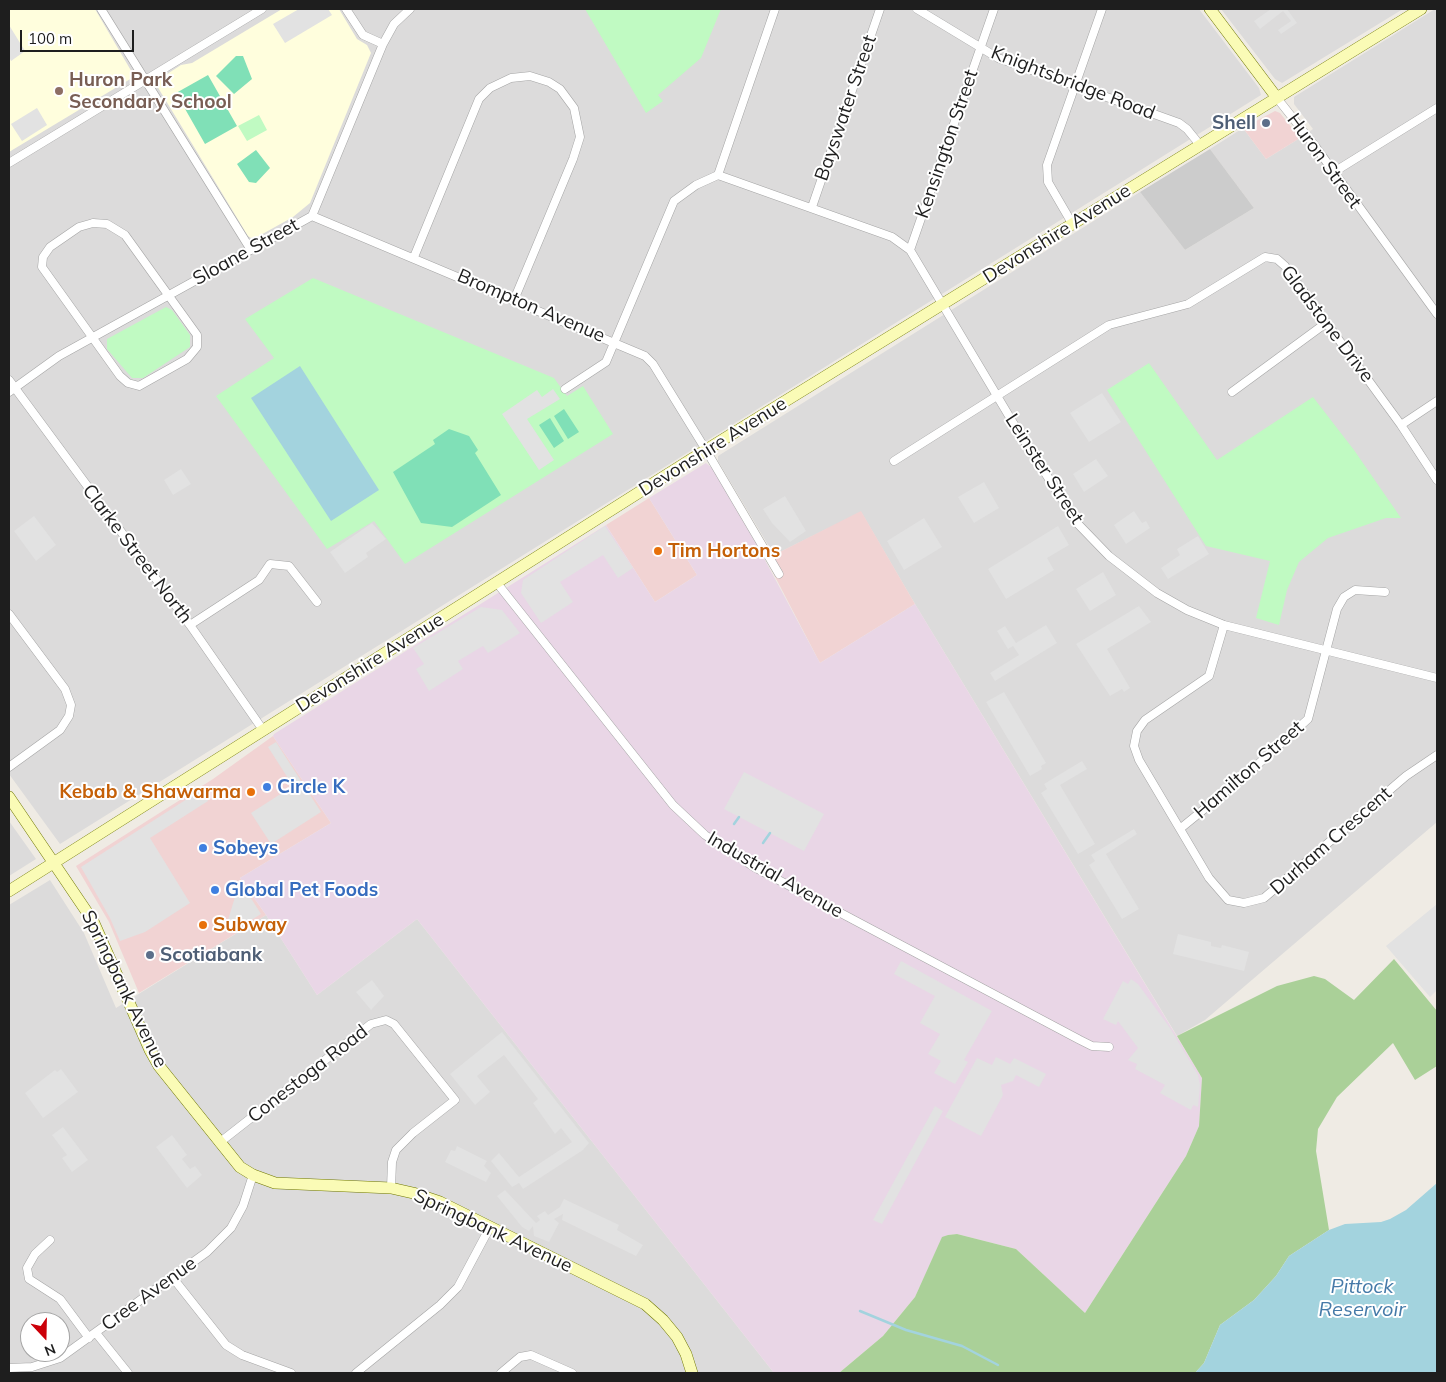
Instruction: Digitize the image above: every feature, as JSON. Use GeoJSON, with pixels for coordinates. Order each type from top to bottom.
{"type":"FeatureCollection","features":[{"type":"Feature","properties":{"kind":"main road","name":"Huron Street"},"geometry":{"type":"LineString","coordinates":[[1210,9],[1277,98]]}},
{"type":"Feature","properties":{"kind":"main road","name":"Devonshire Avenue"},"geometry":{"type":"LineString","coordinates":[[9,891],[706,450],[942,306],[1420,9]]}},
{"type":"Feature","properties":{"kind":"main road","name":"Springbank Avenue"},"geometry":{"type":"LineString","coordinates":[[9,796],[97,929],[150,1050],[168,1078],[237,1164],[254,1175],[271,1182],[292,1186],[391,1188],[427,1197],[645,1304],[664,1320],[677,1337],[686,1354],[692,1373]]}},
{"type":"Feature","properties":{"kind":"street"},"geometry":{"type":"LineString","coordinates":[[101,9],[251,250]]}},
{"type":"Feature","properties":{"kind":"street"},"geometry":{"type":"LineString","coordinates":[[9,163],[144,79],[262,9]]}},
{"type":"Feature","properties":{"kind":"street"},"geometry":{"type":"LineString","coordinates":[[346,9],[363,35],[383,44]]}},
{"type":"Feature","properties":{"kind":"street","name":"Sloane Street"},"geometry":{"type":"LineString","coordinates":[[11,389],[59,356],[312,216],[383,44],[394,24],[410,9]]}},
{"type":"Feature","properties":{"kind":"street"},"geometry":{"type":"LineString","coordinates":[[565,389],[606,362],[616,342],[671,206],[682,194],[718,175],[775,9]]}},
{"type":"Feature","properties":{"kind":"street","name":"Bayswater Street"},"geometry":{"type":"LineString","coordinates":[[812,207],[880,9]]}},
{"type":"Feature","properties":{"kind":"street","name":"Knightsbridge Road"},"geometry":{"type":"LineString","coordinates":[[917,9],[981,48],[1012,64],[1179,123],[1188,129],[1200,146]]}},
{"type":"Feature","properties":{"kind":"street","name":"Kensington Street"},"geometry":{"type":"LineString","coordinates":[[910,250],[994,9]]}},
{"type":"Feature","properties":{"kind":"street"},"geometry":{"type":"LineString","coordinates":[[1073,225],[1051,190],[1046,174],[1047,165],[1102,9]]}},
{"type":"Feature","properties":{"kind":"street"},"geometry":{"type":"LineString","coordinates":[[414,257],[479,99],[490,88],[510,78],[530,76],[549,82],[560,89],[574,108],[580,137],[573,159],[514,300]]}},
{"type":"Feature","properties":{"kind":"street","name":"Huron Street"},"geometry":{"type":"LineString","coordinates":[[1277,98],[1334,172],[1437,314]]}},
{"type":"Feature","properties":{"kind":"street"},"geometry":{"type":"LineString","coordinates":[[1334,172],[1437,108]]}},
{"type":"Feature","properties":{"kind":"street","name":"Leinster Street"},"geometry":{"type":"LineString","coordinates":[[718,175],[892,237],[910,250],[996,396],[1078,524],[1103,550],[1157,593],[1187,610],[1224,625],[1437,678]]}},
{"type":"Feature","properties":{"kind":"street","name":"Brompton Avenue"},"geometry":{"type":"LineString","coordinates":[[312,216],[639,352],[653,364],[779,574]]}},
{"type":"Feature","properties":{"kind":"street"},"geometry":{"type":"LineString","coordinates":[[99,223],[116,228],[132,244],[169,295],[195,332],[197,347],[187,359],[144,384],[132,386],[123,380],[42,267],[43,257],[50,247],[79,227],[99,223]]}},
{"type":"Feature","properties":{"kind":"street","name":"Gladstone Drive"},"geometry":{"type":"LineString","coordinates":[[894,461],[1109,325],[1188,304],[1266,257],[1277,259],[1281,262],[1401,425],[1437,480]]}},
{"type":"Feature","properties":{"kind":"street"},"geometry":{"type":"LineString","coordinates":[[1232,392],[1326,323]]}},
{"type":"Feature","properties":{"kind":"street","name":"Clarke Street North"},"geometry":{"type":"LineString","coordinates":[[9,380],[11,389],[190,625],[264,730]]}},
{"type":"Feature","properties":{"kind":"street"},"geometry":{"type":"LineString","coordinates":[[1401,425],[1437,401]]}},
{"type":"Feature","properties":{"kind":"street"},"geometry":{"type":"LineString","coordinates":[[190,625],[259,580],[270,564],[289,566],[317,602]]}},
{"type":"Feature","properties":{"kind":"street","name":"Industrial Avenue"},"geometry":{"type":"LineString","coordinates":[[497,583],[672,805],[705,835],[754,867],[1072,1036],[1092,1046],[1109,1047]]}},
{"type":"Feature","properties":{"kind":"street","name":"Hamilton Street"},"geometry":{"type":"LineString","coordinates":[[1180,828],[1305,723],[1313,708],[1337,609],[1344,597],[1355,590],[1385,592]]}},
{"type":"Feature","properties":{"kind":"street"},"geometry":{"type":"LineString","coordinates":[[9,614],[64,689],[71,705],[67,720],[60,730],[9,767]]}},
{"type":"Feature","properties":{"kind":"street","name":"Durham Crescent"},"geometry":{"type":"LineString","coordinates":[[1224,625],[1209,676],[1150,716],[1135,736],[1134,746],[1139,760],[1180,828],[1220,893],[1228,900],[1251,902],[1264,898],[1406,776],[1437,756]]}},
{"type":"Feature","properties":{"kind":"street","name":"Conestoga Road"},"geometry":{"type":"LineString","coordinates":[[219,1143],[371,1024],[382,1020],[394,1024],[455,1100],[413,1133],[396,1150],[392,1158],[391,1188]]}},
{"type":"Feature","properties":{"kind":"street","name":"Cree Avenue"},"geometry":{"type":"LineString","coordinates":[[9,1368],[47,1364],[65,1355],[173,1278],[216,1244],[231,1228],[243,1206],[254,1175]]}},
{"type":"Feature","properties":{"kind":"street"},"geometry":{"type":"LineString","coordinates":[[356,1373],[440,1305],[458,1287],[490,1227]]}},
{"type":"Feature","properties":{"kind":"street"},"geometry":{"type":"LineString","coordinates":[[50,1240],[35,1254],[27,1268],[28,1276],[33,1283],[60,1299],[89,1338]]}},
{"type":"Feature","properties":{"kind":"street"},"geometry":{"type":"LineString","coordinates":[[173,1278],[226,1345],[238,1354],[291,1373]]}},
{"type":"Feature","properties":{"kind":"street"},"geometry":{"type":"LineString","coordinates":[[96,1333],[128,1373]]}},
{"type":"Feature","properties":{"kind":"street"},"geometry":{"type":"LineString","coordinates":[[500,1373],[520,1358],[531,1355],[572,1373]]}},
{"type":"Feature","properties":{"kind":"shaded area"},"geometry":{"type":"Polygon","coordinates":[[[9,9],[1199,9],[1259,88],[1261,95],[60,844],[9,774],[9,9]]]}},
{"type":"Feature","properties":{"kind":"shaded area","name":"Huron Park Secondary School"},"geometry":{"type":"Polygon","coordinates":[[[9,9],[95,9],[133,74],[132,78],[9,152],[9,9]]]}},
{"type":"Feature","properties":{"kind":"shaded area"},"geometry":{"type":"Polygon","coordinates":[[[282,9],[339,9],[357,39],[367,45],[371,53],[310,203],[293,217],[257,237],[251,238],[157,86],[161,78],[181,65],[192,63],[282,9]]]}},
{"type":"Feature","properties":{"kind":"shaded area"},"geometry":{"type":"Polygon","coordinates":[[[299,9],[328,9],[332,15],[285,43],[273,24],[299,9]]]}},
{"type":"Feature","properties":{"kind":"shaded area"},"geometry":{"type":"Polygon","coordinates":[[[1221,9],[1403,9],[1282,83],[1275,79],[1221,9]]]}},
{"type":"Feature","properties":{"kind":"shaded area"},"geometry":{"type":"Polygon","coordinates":[[[1271,9],[1287,9],[1297,23],[1281,34],[1278,30],[1291,21],[1283,11],[1260,29],[1254,21],[1271,9]]]}},
{"type":"Feature","properties":{"kind":"shaded area"},"geometry":{"type":"Polygon","coordinates":[[[1437,9],[1437,822],[1205,1020],[1177,1036],[861,512],[774,555],[718,461],[718,456],[1140,192],[1185,250],[1254,208],[1210,149],[1243,128],[1266,159],[1300,138],[1313,129],[1294,104],[1294,97],[1437,9]]]}},
{"type":"Feature","properties":{"kind":"shaded area"},"geometry":{"type":"Polygon","coordinates":[[[9,25],[25,51],[11,61],[9,57],[9,25]]]}},
{"type":"Feature","properties":{"kind":"shaded area"},"geometry":{"type":"Polygon","coordinates":[[[37,108],[47,125],[22,141],[11,124],[37,108]]]}},
{"type":"Feature","properties":{"kind":"shaded area"},"geometry":{"type":"Polygon","coordinates":[[[1275,111],[1280,113],[1300,138],[1266,159],[1243,128],[1275,111]]]}},
{"type":"Feature","properties":{"kind":"shaded area"},"geometry":{"type":"Polygon","coordinates":[[[1210,149],[1254,208],[1185,250],[1140,192],[1210,149]]]}},
{"type":"Feature","properties":{"kind":"shaded area"},"geometry":{"type":"Polygon","coordinates":[[[553,389],[560,399],[527,419],[554,460],[539,470],[502,414],[537,390],[542,397],[553,389]]]}},
{"type":"Feature","properties":{"kind":"shaded area"},"geometry":{"type":"Polygon","coordinates":[[[1102,393],[1121,422],[1089,442],[1070,413],[1102,393]]]}},
{"type":"Feature","properties":{"kind":"shaded area"},"geometry":{"type":"Polygon","coordinates":[[[1096,459],[1108,476],[1084,492],[1073,474],[1096,459]]]}},
{"type":"Feature","properties":{"kind":"shaded area"},"geometry":{"type":"Polygon","coordinates":[[[706,463],[712,468],[758,547],[820,663],[915,604],[1202,1078],[1199,1126],[1186,1156],[1085,1313],[1016,1249],[957,1234],[948,1235],[942,1238],[915,1297],[883,1336],[839,1373],[774,1373],[417,919],[317,995],[240,878],[331,823],[273,736],[274,734],[606,525],[655,602],[697,575],[649,498],[706,463]]]}},
{"type":"Feature","properties":{"kind":"shaded area"},"geometry":{"type":"Polygon","coordinates":[[[181,469],[191,484],[173,495],[164,480],[181,469]]]}},
{"type":"Feature","properties":{"kind":"shaded area"},"geometry":{"type":"Polygon","coordinates":[[[984,482],[999,508],[974,523],[958,497],[984,482]]]}},
{"type":"Feature","properties":{"kind":"shaded area"},"geometry":{"type":"Polygon","coordinates":[[[785,496],[806,531],[790,542],[772,523],[763,509],[785,496]]]}},
{"type":"Feature","properties":{"kind":"shaded area"},"geometry":{"type":"Polygon","coordinates":[[[649,498],[697,575],[655,602],[606,525],[649,498]]]}},
{"type":"Feature","properties":{"kind":"shaded area"},"geometry":{"type":"Polygon","coordinates":[[[861,511],[915,604],[820,663],[770,567],[774,555],[861,511]]]}},
{"type":"Feature","properties":{"kind":"shaded area"},"geometry":{"type":"Polygon","coordinates":[[[1134,511],[1142,523],[1146,521],[1150,528],[1126,544],[1114,525],[1134,511]]]}},
{"type":"Feature","properties":{"kind":"shaded area"},"geometry":{"type":"Polygon","coordinates":[[[34,516],[56,545],[36,561],[14,531],[34,516]]]}},
{"type":"Feature","properties":{"kind":"shaded area"},"geometry":{"type":"Polygon","coordinates":[[[924,518],[942,547],[904,570],[887,541],[924,518]]]}},
{"type":"Feature","properties":{"kind":"shaded area"},"geometry":{"type":"Polygon","coordinates":[[[372,523],[386,539],[366,553],[368,557],[345,573],[330,552],[372,523]]]}},
{"type":"Feature","properties":{"kind":"shaded area"},"geometry":{"type":"Polygon","coordinates":[[[605,526],[633,568],[618,578],[603,555],[560,582],[573,602],[541,623],[521,593],[523,580],[605,526]]]}},
{"type":"Feature","properties":{"kind":"shaded area"},"geometry":{"type":"Polygon","coordinates":[[[1058,526],[1069,545],[1047,558],[1054,570],[1006,599],[988,569],[1058,526]]]}},
{"type":"Feature","properties":{"kind":"shaded area"},"geometry":{"type":"Polygon","coordinates":[[[1198,536],[1209,554],[1168,579],[1161,568],[1180,555],[1177,549],[1198,536]]]}},
{"type":"Feature","properties":{"kind":"shaded area"},"geometry":{"type":"Polygon","coordinates":[[[1103,572],[1116,595],[1090,611],[1076,589],[1103,572]]]}},
{"type":"Feature","properties":{"kind":"shaded area"},"geometry":{"type":"Polygon","coordinates":[[[1139,606],[1151,622],[1107,649],[1130,688],[1124,692],[1122,689],[1110,696],[1076,644],[1139,606]]]}},
{"type":"Feature","properties":{"kind":"shaded area"},"geometry":{"type":"Polygon","coordinates":[[[481,607],[502,610],[520,633],[488,653],[483,646],[458,661],[463,669],[429,691],[416,669],[424,664],[413,648],[481,607]]]}},
{"type":"Feature","properties":{"kind":"shaded area"},"geometry":{"type":"Polygon","coordinates":[[[1046,625],[1057,643],[995,681],[990,673],[1019,655],[1013,646],[1008,649],[997,631],[1005,626],[1016,643],[1046,625]]]}},
{"type":"Feature","properties":{"kind":"shaded area"},"geometry":{"type":"Polygon","coordinates":[[[1004,692],[1046,763],[1041,766],[1042,769],[1030,776],[986,702],[1004,692]]]}},
{"type":"Feature","properties":{"kind":"shaded area"},"geometry":{"type":"Polygon","coordinates":[[[273,736],[331,823],[240,878],[266,915],[139,993],[109,922],[76,866],[213,779],[273,736]]]}},
{"type":"Feature","properties":{"kind":"shaded area"},"geometry":{"type":"Polygon","coordinates":[[[276,742],[321,812],[271,844],[251,813],[293,786],[268,747],[276,742]]]}},
{"type":"Feature","properties":{"kind":"shaded area"},"geometry":{"type":"Polygon","coordinates":[[[1082,761],[1087,769],[1060,785],[1095,844],[1078,854],[1041,793],[1047,789],[1044,784],[1082,761]]]}},
{"type":"Feature","properties":{"kind":"shaded area"},"geometry":{"type":"Polygon","coordinates":[[[744,772],[824,814],[804,851],[724,809],[744,772]]]}},
{"type":"Feature","properties":{"kind":"shaded area"},"geometry":{"type":"Polygon","coordinates":[[[201,790],[208,801],[150,838],[190,903],[145,932],[120,941],[110,918],[81,867],[201,790]]]}},
{"type":"Feature","properties":{"kind":"shaded area"},"geometry":{"type":"Polygon","coordinates":[[[9,821],[36,859],[9,876],[9,821]]]}},
{"type":"Feature","properties":{"kind":"shaded area"},"geometry":{"type":"Polygon","coordinates":[[[1134,829],[1137,834],[1106,854],[1139,909],[1122,919],[1089,865],[1095,861],[1091,855],[1134,829]]]}},
{"type":"Feature","properties":{"kind":"shaded area"},"geometry":{"type":"Polygon","coordinates":[[[50,880],[84,933],[116,1008],[266,915],[317,995],[417,919],[774,1373],[9,1373],[9,905],[50,880]]]}},
{"type":"Feature","properties":{"kind":"shaded area"},"geometry":{"type":"Polygon","coordinates":[[[240,881],[261,914],[232,932],[227,923],[240,881]]]}},
{"type":"Feature","properties":{"kind":"shaded area"},"geometry":{"type":"Polygon","coordinates":[[[1437,904],[1437,990],[1430,997],[1386,946],[1437,904]]]}},
{"type":"Feature","properties":{"kind":"shaded area"},"geometry":{"type":"Polygon","coordinates":[[[1178,934],[1211,942],[1211,946],[1221,948],[1222,945],[1249,952],[1244,971],[1173,954],[1178,934]]]}},
{"type":"Feature","properties":{"kind":"shaded area"},"geometry":{"type":"Polygon","coordinates":[[[901,961],[992,1011],[964,1060],[968,1062],[955,1084],[934,1073],[941,1061],[928,1054],[940,1034],[920,1023],[935,996],[894,974],[901,961]]]}},
{"type":"Feature","properties":{"kind":"shaded area"},"geometry":{"type":"Polygon","coordinates":[[[1131,979],[1138,984],[1170,1028],[1198,1075],[1200,1085],[1198,1107],[1193,1105],[1191,1110],[1160,1093],[1165,1085],[1135,1069],[1137,1064],[1128,1060],[1138,1048],[1118,1021],[1116,1025],[1103,1019],[1123,981],[1128,984],[1131,979]]]}},
{"type":"Feature","properties":{"kind":"shaded area"},"geometry":{"type":"Polygon","coordinates":[[[372,980],[384,996],[371,1010],[356,992],[372,980]]]}},
{"type":"Feature","properties":{"kind":"shaded area"},"geometry":{"type":"Polygon","coordinates":[[[502,1032],[589,1143],[583,1150],[523,1189],[519,1183],[512,1187],[491,1161],[499,1153],[519,1177],[572,1142],[561,1128],[555,1134],[533,1103],[538,1099],[504,1055],[477,1076],[490,1092],[475,1105],[450,1074],[502,1032]]]}},
{"type":"Feature","properties":{"kind":"shaded area"},"geometry":{"type":"Polygon","coordinates":[[[996,1057],[1010,1064],[1014,1058],[1046,1074],[1039,1087],[1016,1075],[1013,1081],[1001,1085],[1003,1095],[981,1136],[945,1117],[977,1058],[992,1065],[996,1057]]]}},
{"type":"Feature","properties":{"kind":"shaded area"},"geometry":{"type":"Polygon","coordinates":[[[61,1069],[78,1092],[43,1118],[25,1093],[55,1070],[57,1072],[61,1069]]]}},
{"type":"Feature","properties":{"kind":"shaded area"},"geometry":{"type":"Polygon","coordinates":[[[935,1106],[943,1111],[882,1224],[873,1220],[935,1106]]]}},
{"type":"Feature","properties":{"kind":"shaded area"},"geometry":{"type":"Polygon","coordinates":[[[63,1127],[88,1160],[72,1172],[62,1158],[67,1155],[52,1135],[63,1127]]]}},
{"type":"Feature","properties":{"kind":"shaded area"},"geometry":{"type":"Polygon","coordinates":[[[172,1135],[187,1155],[182,1159],[190,1169],[195,1166],[202,1175],[187,1188],[156,1147],[172,1135]]]}},
{"type":"Feature","properties":{"kind":"shaded area"},"geometry":{"type":"Polygon","coordinates":[[[457,1146],[487,1161],[484,1166],[491,1173],[486,1182],[445,1162],[451,1150],[455,1151],[457,1146]]]}},
{"type":"Feature","properties":{"kind":"shaded area"},"geometry":{"type":"Polygon","coordinates":[[[505,1190],[536,1223],[540,1220],[537,1216],[545,1211],[548,1215],[560,1207],[564,1199],[619,1225],[617,1230],[643,1245],[636,1256],[562,1220],[563,1214],[554,1219],[559,1223],[549,1242],[534,1236],[533,1226],[529,1231],[522,1227],[497,1196],[505,1190]]]}},
{"type":"Feature","properties":{"kind":"green space"},"geometry":{"type":"Polygon","coordinates":[[[585,9],[721,9],[701,58],[658,95],[663,101],[646,113],[585,9]]]}},
{"type":"Feature","properties":{"kind":"green space"},"geometry":{"type":"Polygon","coordinates":[[[236,56],[243,56],[252,79],[234,94],[216,76],[236,56]]]}},
{"type":"Feature","properties":{"kind":"green space"},"geometry":{"type":"Polygon","coordinates":[[[208,75],[237,126],[205,144],[176,93],[208,75]]]}},
{"type":"Feature","properties":{"kind":"green space"},"geometry":{"type":"Polygon","coordinates":[[[259,115],[267,130],[247,141],[238,126],[259,115]]]}},
{"type":"Feature","properties":{"kind":"green space"},"geometry":{"type":"Polygon","coordinates":[[[256,150],[270,168],[256,183],[249,182],[237,164],[256,150]]]}},
{"type":"Feature","properties":{"kind":"green space"},"geometry":{"type":"Polygon","coordinates":[[[313,278],[554,378],[567,396],[583,386],[613,434],[405,564],[374,521],[327,549],[216,396],[274,358],[245,319],[313,278]]]}},
{"type":"Feature","properties":{"kind":"green space"},"geometry":{"type":"Polygon","coordinates":[[[166,307],[172,310],[190,335],[190,347],[143,378],[132,378],[107,349],[107,339],[166,307]]]}},
{"type":"Feature","properties":{"kind":"green space"},"geometry":{"type":"Polygon","coordinates":[[[1149,363],[1217,460],[1313,397],[1354,450],[1401,518],[1386,518],[1328,538],[1299,562],[1287,590],[1279,625],[1256,618],[1270,561],[1206,546],[1107,390],[1149,363]]]}},
{"type":"Feature","properties":{"kind":"green space"},"geometry":{"type":"Polygon","coordinates":[[[564,409],[579,432],[568,439],[554,416],[564,409]]]}},
{"type":"Feature","properties":{"kind":"green space"},"geometry":{"type":"Polygon","coordinates":[[[550,418],[564,441],[554,448],[539,425],[550,418]]]}},
{"type":"Feature","properties":{"kind":"green space"},"geometry":{"type":"Polygon","coordinates":[[[449,429],[469,436],[478,450],[475,453],[501,495],[452,527],[421,523],[393,472],[435,444],[433,440],[449,429]]]}},
{"type":"Feature","properties":{"kind":"green space"},"geometry":{"type":"Polygon","coordinates":[[[1394,959],[1437,1011],[1437,1066],[1415,1080],[1393,1043],[1337,1097],[1318,1129],[1316,1151],[1329,1230],[1289,1256],[1276,1276],[1254,1300],[1220,1325],[1204,1363],[1195,1373],[839,1373],[883,1336],[915,1297],[942,1237],[948,1235],[957,1234],[1016,1249],[1085,1313],[1186,1156],[1199,1126],[1202,1078],[1177,1036],[1277,986],[1314,976],[1325,979],[1354,1000],[1394,959]]]}},
{"type":"Feature","properties":{"kind":"water"},"geometry":{"type":"Polygon","coordinates":[[[300,366],[379,490],[331,521],[251,398],[300,366]]]}},
{"type":"Feature","properties":{"kind":"water","name":"Pittock Reservoir"},"geometry":{"type":"Polygon","coordinates":[[[1437,1183],[1437,1373],[1195,1373],[1204,1363],[1220,1325],[1254,1300],[1276,1276],[1289,1256],[1329,1230],[1345,1224],[1381,1222],[1390,1219],[1406,1210],[1437,1183]]]}},
{"type":"Feature","properties":{"kind":"waterway"},"geometry":{"type":"LineString","coordinates":[[734,824],[739,817]]}},
{"type":"Feature","properties":{"kind":"waterway"},"geometry":{"type":"LineString","coordinates":[[763,843],[770,833]]}},
{"type":"Feature","properties":{"kind":"waterway"},"geometry":{"type":"LineString","coordinates":[[860,1311],[906,1330],[962,1346],[998,1365]]}},
{"type":"Feature","properties":{"kind":"place","name":"Huron Park Secondary School"},"geometry":{"type":"Point","coordinates":[59,91]}},
{"type":"Feature","properties":{"kind":"place","name":"Shell"},"geometry":{"type":"Point","coordinates":[1266,123]}},
{"type":"Feature","properties":{"kind":"place","name":"Tim Hortons"},"geometry":{"type":"Point","coordinates":[658,551]}},
{"type":"Feature","properties":{"kind":"place","name":"Circle K"},"geometry":{"type":"Point","coordinates":[267,787]}},
{"type":"Feature","properties":{"kind":"place","name":"Kebab & Shawarma"},"geometry":{"type":"Point","coordinates":[251,792]}},
{"type":"Feature","properties":{"kind":"place","name":"Sobeys"},"geometry":{"type":"Point","coordinates":[203,848]}},
{"type":"Feature","properties":{"kind":"place","name":"Global Pet Foods"},"geometry":{"type":"Point","coordinates":[215,890]}},
{"type":"Feature","properties":{"kind":"place","name":"Subway"},"geometry":{"type":"Point","coordinates":[203,925]}},
{"type":"Feature","properties":{"kind":"place","name":"Scotiabank"},"geometry":{"type":"Point","coordinates":[150,955]}}]}
